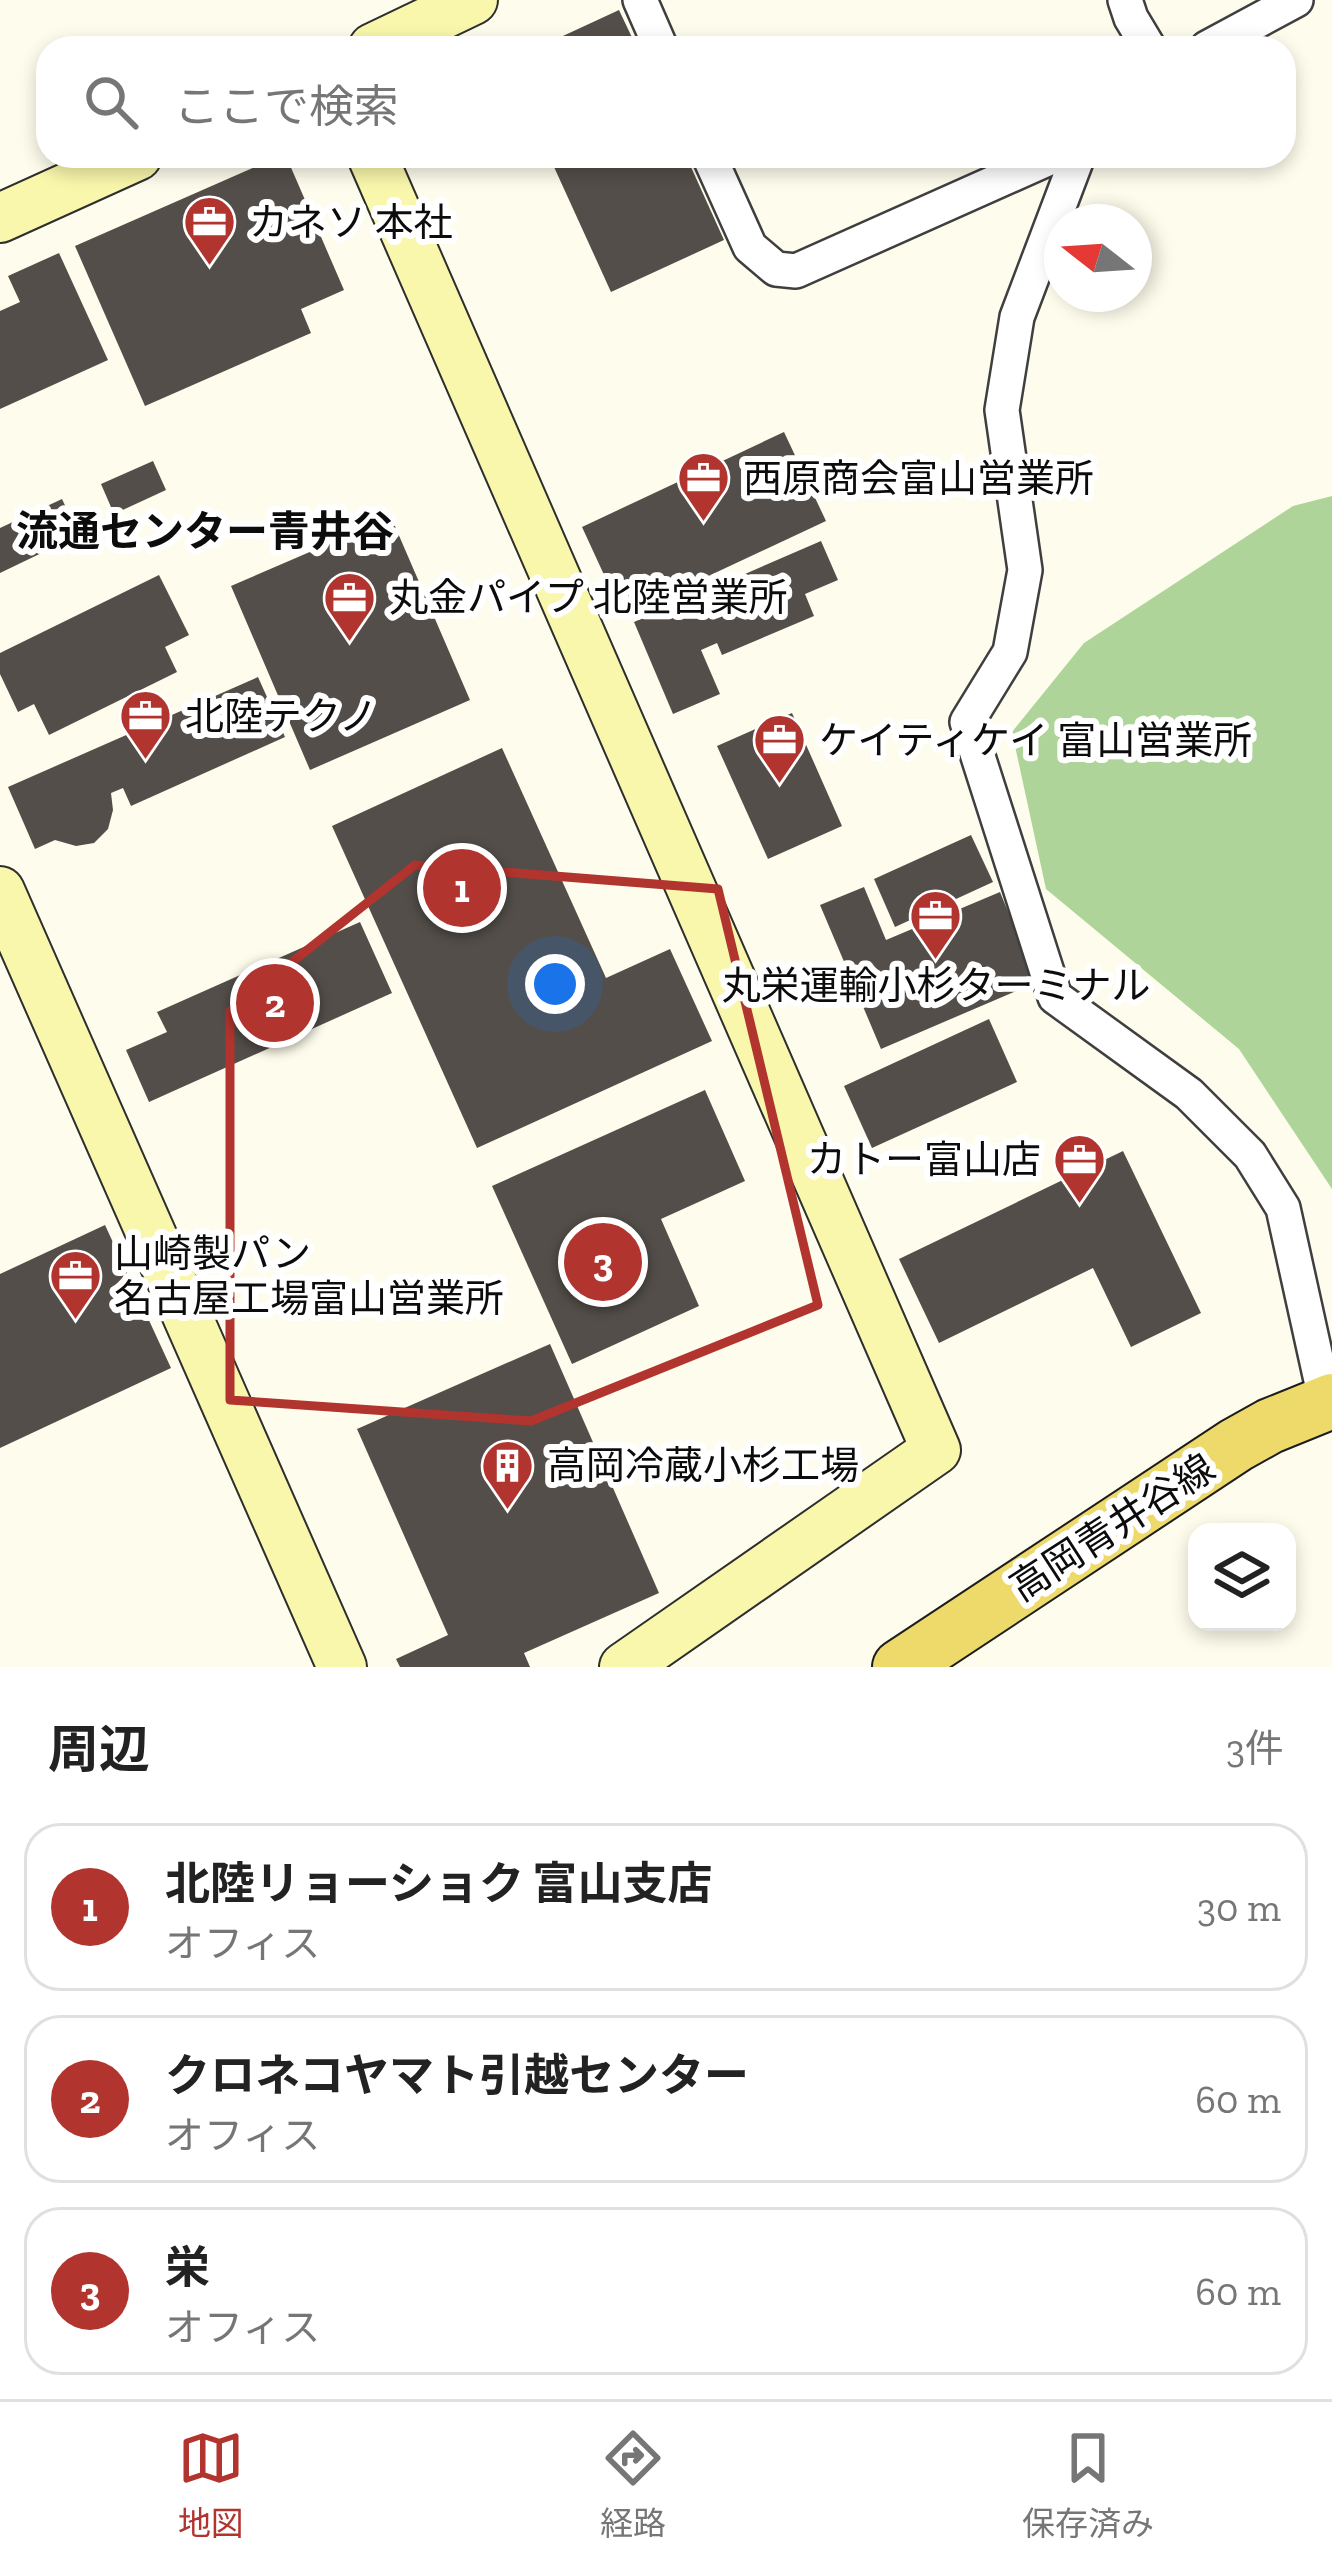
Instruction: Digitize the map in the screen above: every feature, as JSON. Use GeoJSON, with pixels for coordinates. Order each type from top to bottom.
{"type":"FeatureCollection","features":[{"type":"Feature","properties":{"kind":"main road","name":"高岡青井谷線"},"geometry":{"type":"LineString","coordinates":[[900,1667],[1236,1445],[1329,1402]]}},
{"type":"Feature","properties":{"kind":"street"},"geometry":{"type":"LineString","coordinates":[[398,36],[472,0]]}},
{"type":"Feature","properties":{"kind":"street"},"geometry":{"type":"LineString","coordinates":[[640,0],[656,36]]}},
{"type":"Feature","properties":{"kind":"street"},"geometry":{"type":"LineString","coordinates":[[1125,0],[1142,36]]}},
{"type":"Feature","properties":{"kind":"street"},"geometry":{"type":"LineString","coordinates":[[1229,36],[1296,0]]}},
{"type":"Feature","properties":{"kind":"street"},"geometry":{"type":"LineString","coordinates":[[0,218],[110,168]]}},
{"type":"Feature","properties":{"kind":"street"},"geometry":{"type":"LineString","coordinates":[[377,168],[936,1450],[624,1667]]}},
{"type":"Feature","properties":{"kind":"street"},"geometry":{"type":"LineString","coordinates":[[715,168],[750,247],[776,269],[796,271],[1027,168]]}},
{"type":"Feature","properties":{"kind":"street"},"geometry":{"type":"LineString","coordinates":[[1073,168],[1017,317],[1002,410],[1025,570],[1010,652],[967,722],[1055,997],[1189,1094],[1250,1155],[1283,1208],[1329,1402]]}},
{"type":"Feature","properties":{"kind":"street"},"geometry":{"type":"LineString","coordinates":[[0,891],[342,1667]]}},
{"type":"Feature","properties":{"kind":"highlighted area"},"geometry":{"type":"Polygon","coordinates":[[[415,865],[718,889],[818,1305],[531,1421],[230,1400],[230,1011],[415,865]]]}},
{"type":"Feature","properties":{"kind":"green space"},"geometry":{"type":"Polygon","coordinates":[[[1332,496],[1332,1189],[1239,1049],[1046,889],[1012,732],[1084,643],[1293,506],[1332,496]]]}},
{"type":"Feature","properties":{"kind":"building"},"geometry":{"type":"Polygon","coordinates":[[[619,10],[631,36],[563,36],[619,10]]]}},
{"type":"Feature","properties":{"kind":"building","name":"カネソ 本社"},"geometry":{"type":"Polygon","coordinates":[[[253,168],[291,168],[344,290],[301,309],[311,333],[145,406],[75,246],[253,168]]]}},
{"type":"Feature","properties":{"kind":"building"},"geometry":{"type":"Polygon","coordinates":[[[554,168],[691,168],[724,240],[611,292],[554,168]]]}},
{"type":"Feature","properties":{"kind":"building"},"geometry":{"type":"Polygon","coordinates":[[[59,253],[108,360],[0,409],[0,311],[20,302],[8,276],[59,253]]]}},
{"type":"Feature","properties":{"kind":"building","name":"西原商会富山営業所"},"geometry":{"type":"Polygon","coordinates":[[[784,432],[826,521],[623,616],[582,527],[784,432]]]}},
{"type":"Feature","properties":{"kind":"building"},"geometry":{"type":"Polygon","coordinates":[[[153,461],[166,490],[114,514],[101,484],[153,461]]]}},
{"type":"Feature","properties":{"kind":"building"},"geometry":{"type":"Polygon","coordinates":[[[62,499],[79,535],[0,573],[0,528],[62,499]]]}},
{"type":"Feature","properties":{"kind":"building","name":"丸金パイプ 北陸営業所"},"geometry":{"type":"Polygon","coordinates":[[[391,517],[470,700],[310,770],[231,586],[391,517]]]}},
{"type":"Feature","properties":{"kind":"building"},"geometry":{"type":"Polygon","coordinates":[[[821,541],[838,580],[805,594],[814,616],[722,655],[717,643],[701,650],[720,694],[673,714],[634,622],[821,541]]]}},
{"type":"Feature","properties":{"kind":"building"},"geometry":{"type":"Polygon","coordinates":[[[159,575],[189,635],[165,647],[177,672],[49,735],[34,704],[18,712],[0,674],[0,653],[159,575]]]}},
{"type":"Feature","properties":{"kind":"building","name":"北陸テクノ"},"geometry":{"type":"Polygon","coordinates":[[[258,677],[285,737],[131,806],[123,788],[111,793],[108,829],[94,843],[76,846],[55,840],[35,849],[8,787],[258,677]]]}},
{"type":"Feature","properties":{"kind":"building","name":"ケイティケイ 富山営業所"},"geometry":{"type":"Polygon","coordinates":[[[792,713],[842,826],[768,859],[717,746],[792,713]]]}},
{"type":"Feature","properties":{"kind":"building"},"geometry":{"type":"Polygon","coordinates":[[[502,748],[606,978],[670,949],[712,1041],[477,1148],[332,826],[502,748]]]}},
{"type":"Feature","properties":{"kind":"building"},"geometry":{"type":"Polygon","coordinates":[[[971,835],[993,882],[895,927],[874,879],[971,835]]]}},
{"type":"Feature","properties":{"kind":"building","name":"丸栄運輸小杉ターミナル"},"geometry":{"type":"Polygon","coordinates":[[[864,887],[886,940],[1000,892],[1037,982],[881,1049],[820,905],[864,887]]]}},
{"type":"Feature","properties":{"kind":"building"},"geometry":{"type":"Polygon","coordinates":[[[360,922],[392,993],[149,1102],[126,1050],[167,1032],[157,1012],[360,922]]]}},
{"type":"Feature","properties":{"kind":"building"},"geometry":{"type":"Polygon","coordinates":[[[989,1019],[1017,1082],[872,1148],[844,1086],[989,1019]]]}},
{"type":"Feature","properties":{"kind":"building"},"geometry":{"type":"Polygon","coordinates":[[[705,1090],[745,1181],[661,1219],[699,1306],[572,1364],[492,1186],[705,1090]]]}},
{"type":"Feature","properties":{"kind":"building","name":"カトー富山店"},"geometry":{"type":"Polygon","coordinates":[[[1123,1151],[1201,1313],[1131,1347],[1093,1268],[939,1343],[899,1259],[1123,1151]]]}},
{"type":"Feature","properties":{"kind":"building","name":"山崎製パン 名古屋工場富山営業所"},"geometry":{"type":"Polygon","coordinates":[[[105,1225],[171,1368],[0,1448],[0,1274],[105,1225]]]}},
{"type":"Feature","properties":{"kind":"building","name":"高岡冷蔵小杉工場"},"geometry":{"type":"Polygon","coordinates":[[[550,1344],[659,1593],[524,1653],[530,1667],[400,1667],[396,1659],[448,1635],[357,1429],[550,1344]]]}},
{"type":"Feature","properties":{"kind":"place","name":"カネソ 本社"},"geometry":{"type":"Point","coordinates":[210,268]}},
{"type":"Feature","properties":{"kind":"place","name":"西原商会富山営業所"},"geometry":{"type":"Point","coordinates":[704,524]}},
{"type":"Feature","properties":{"kind":"place","name":"丸金パイプ 北陸営業所"},"geometry":{"type":"Point","coordinates":[350,643]}},
{"type":"Feature","properties":{"kind":"place","name":"北陸テクノ"},"geometry":{"type":"Point","coordinates":[146,762]}},
{"type":"Feature","properties":{"kind":"place","name":"ケイティケイ 富山営業所"},"geometry":{"type":"Point","coordinates":[780,786]}},
{"type":"Feature","properties":{"kind":"place","name":"北陸リョーショク 富山支店"},"geometry":{"type":"Point","coordinates":[462,888]}},
{"type":"Feature","properties":{"kind":"place","name":"丸栄運輸小杉ターミナル"},"geometry":{"type":"Point","coordinates":[936,961]}},
{"type":"Feature","properties":{"kind":"place","name":"クロネコヤマト引越センター"},"geometry":{"type":"Point","coordinates":[275,1003]}},
{"type":"Feature","properties":{"kind":"place","name":"カトー富山店"},"geometry":{"type":"Point","coordinates":[1080,1205]}},
{"type":"Feature","properties":{"kind":"place","name":"栄"},"geometry":{"type":"Point","coordinates":[603,1262]}},
{"type":"Feature","properties":{"kind":"place","name":"山崎製パン 名古屋工場富山営業所"},"geometry":{"type":"Point","coordinates":[75,1321]}},
{"type":"Feature","properties":{"kind":"place","name":"高岡冷蔵小杉工場"},"geometry":{"type":"Point","coordinates":[508,1511]}},
{"type":"Feature","properties":{"kind":"district","name":"流通センター青井谷"},"geometry":{"type":"Point","coordinates":[205,531]}}]}
